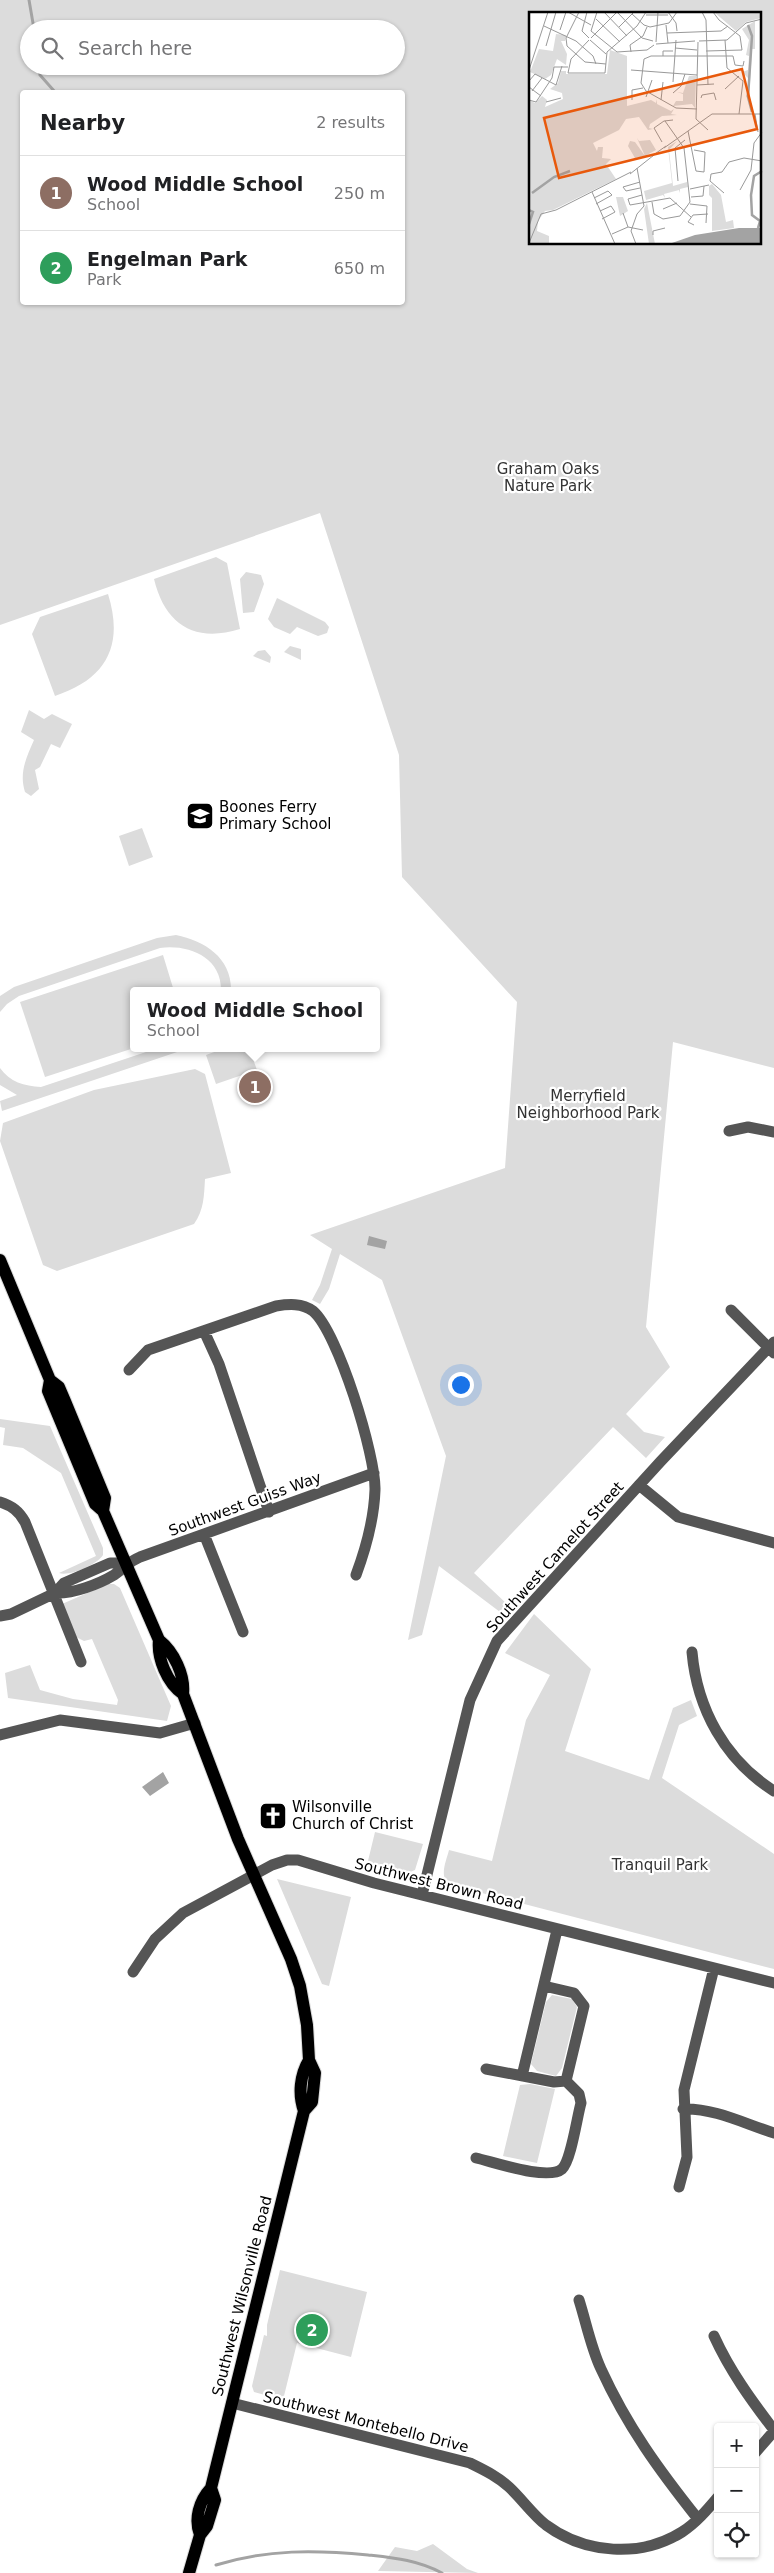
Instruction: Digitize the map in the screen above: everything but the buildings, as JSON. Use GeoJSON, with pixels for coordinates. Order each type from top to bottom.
{"type":"FeatureCollection","features":[{"type":"Feature","properties":{"kind":"main road","name":"Southwest Wilsonville Road"},"geometry":{"type":"LineString","coordinates":[[0,1260],[50,1380],[48,1391],[95,1504],[103,1511],[159,1640],[169,1647],[184,1681],[183,1694],[254,1874],[291,1959],[300,1986],[307,2025],[309,2060],[314,2073],[312,2102],[304,2111],[211,2488],[202,2497],[196,2524],[200,2535],[190,2573]]}},
{"type":"Feature","properties":{"kind":"street"},"geometry":{"type":"LineString","coordinates":[[729,1132],[748,1128],[774,1132]]}},
{"type":"Feature","properties":{"kind":"street"},"geometry":{"type":"LineString","coordinates":[[129,1370],[148,1350],[276,1306],[298,1305],[311,1310],[323,1323],[345,1374],[361,1417],[374,1473],[372,1516],[356,1575]]}},
{"type":"Feature","properties":{"kind":"street"},"geometry":{"type":"LineString","coordinates":[[731,1310],[772,1348]]}},
{"type":"Feature","properties":{"kind":"street"},"geometry":{"type":"LineString","coordinates":[[204,1331],[218,1364],[268,1512]]}},
{"type":"Feature","properties":{"kind":"street","name":"Southwest Camelot Street"},"geometry":{"type":"LineString","coordinates":[[422,1896],[470,1700],[498,1640],[639,1485],[772,1348]]}},
{"type":"Feature","properties":{"kind":"street","name":"Southwest Guiss Way"},"geometry":{"type":"LineString","coordinates":[[0,1616],[10,1614],[55,1593],[68,1594],[115,1574],[126,1563],[374,1473]]}},
{"type":"Feature","properties":{"kind":"street"},"geometry":{"type":"LineString","coordinates":[[639,1485],[678,1517],[774,1543]]}},
{"type":"Feature","properties":{"kind":"street"},"geometry":{"type":"LineString","coordinates":[[0,1502],[11,1506],[20,1513],[26,1522],[81,1662]]}},
{"type":"Feature","properties":{"kind":"street"},"geometry":{"type":"LineString","coordinates":[[204,1534],[243,1632]]}},
{"type":"Feature","properties":{"kind":"street"},"geometry":{"type":"LineString","coordinates":[[692,1652],[694,1676],[711,1724],[749,1772],[774,1791]]}},
{"type":"Feature","properties":{"kind":"street"},"geometry":{"type":"LineString","coordinates":[[0,1735],[60,1720],[160,1733],[195,1723]]}},
{"type":"Feature","properties":{"kind":"street","name":"Southwest Brown Road"},"geometry":{"type":"LineString","coordinates":[[133,1972],[155,1939],[182,1913],[278,1862],[298,1860],[422,1896],[774,1983]]}},
{"type":"Feature","properties":{"kind":"street"},"geometry":{"type":"LineString","coordinates":[[522,2076],[557,1930]]}},
{"type":"Feature","properties":{"kind":"street"},"geometry":{"type":"LineString","coordinates":[[679,2187],[687,2158],[686,2124],[683,2109],[684,2090],[714,1968]]}},
{"type":"Feature","properties":{"kind":"street"},"geometry":{"type":"LineString","coordinates":[[544,1986],[574,1993],[584,2006],[566,2081]]}},
{"type":"Feature","properties":{"kind":"street"},"geometry":{"type":"LineString","coordinates":[[476,2158],[539,2173],[551,2174],[562,2169],[567,2161],[581,2103],[579,2094],[566,2081],[554,2082],[486,2069]]}},
{"type":"Feature","properties":{"kind":"street"},"geometry":{"type":"LineString","coordinates":[[683,2109],[693,2109],[748,2123],[774,2133]]}},
{"type":"Feature","properties":{"kind":"street"},"geometry":{"type":"LineString","coordinates":[[579,2300],[600,2367],[625,2417],[645,2452],[698,2519]]}},
{"type":"Feature","properties":{"kind":"street"},"geometry":{"type":"LineString","coordinates":[[714,2336],[743,2390],[774,2430],[759,2448]]}},
{"type":"Feature","properties":{"kind":"street","name":"Southwest Montebello Drive"},"geometry":{"type":"LineString","coordinates":[[232,2403],[470,2463],[490,2473],[508,2486],[548,2526],[572,2540],[594,2547],[639,2549],[668,2540],[698,2519],[714,2501]]}},
{"type":"Feature","properties":{"kind":"green space","name":"Graham Oaks Nature Park"},"geometry":{"type":"Polygon","coordinates":[[[0,0],[774,0],[774,1068],[673,1042],[646,1327],[670,1367],[626,1414],[644,1432],[665,1437],[646,1458],[613,1427],[474,1573],[507,1604],[500,1612],[439,1566],[422,1635],[408,1640],[446,1456],[382,1280],[340,1254],[329,1289],[320,1304],[312,1300],[320,1285],[332,1249],[310,1235],[505,1168],[517,1002],[402,877],[399,755],[320,513],[0,625],[0,0]]]}},
{"type":"Feature","properties":{"kind":"green space"},"geometry":{"type":"Polygon","coordinates":[[[216,557],[227,563],[240,629],[209,634],[184,626],[174,619],[159,595],[154,579],[216,557]]]}},
{"type":"Feature","properties":{"kind":"green space"},"geometry":{"type":"Polygon","coordinates":[[[246,572],[261,575],[264,584],[254,612],[243,613],[240,579],[246,572]]]}},
{"type":"Feature","properties":{"kind":"green space"},"geometry":{"type":"Polygon","coordinates":[[[108,594],[114,629],[112,644],[107,658],[99,670],[87,680],[73,689],[55,696],[32,634],[40,617],[108,594]]]}},
{"type":"Feature","properties":{"kind":"green space"},"geometry":{"type":"Polygon","coordinates":[[[277,598],[325,622],[329,627],[327,633],[318,636],[297,627],[290,634],[274,627],[268,619],[277,598]]]}},
{"type":"Feature","properties":{"kind":"green space"},"geometry":{"type":"Polygon","coordinates":[[[290,646],[301,649],[301,660],[284,652],[290,646]]]}},
{"type":"Feature","properties":{"kind":"green space"},"geometry":{"type":"Polygon","coordinates":[[[265,650],[271,657],[270,663],[253,656],[258,651],[265,650]]]}},
{"type":"Feature","properties":{"kind":"green space"},"geometry":{"type":"Polygon","coordinates":[[[29,710],[44,719],[52,714],[72,724],[60,748],[51,744],[40,767],[35,770],[39,789],[31,796],[25,792],[23,772],[34,740],[21,732],[29,710]]]}},
{"type":"Feature","properties":{"kind":"green space"},"geometry":{"type":"Polygon","coordinates":[[[142,828],[153,857],[129,866],[119,836],[142,828]]]}},
{"type":"Feature","properties":{"kind":"green space"},"geometry":{"type":"Polygon","coordinates":[[[176,935],[206,947],[222,960],[227,969],[231,987],[221,987],[216,969],[210,961],[201,955],[181,948],[160,948],[19,996],[7,1004],[0,1012],[0,996],[14,987],[157,938],[176,935]]]}},
{"type":"Feature","properties":{"kind":"green space"},"geometry":{"type":"Polygon","coordinates":[[[163,955],[173,987],[130,987],[130,1049],[45,1077],[20,1002],[163,955]]]}},
{"type":"Feature","properties":{"kind":"green space"},"geometry":{"type":"Polygon","coordinates":[[[146,1052],[177,1052],[2,1111],[0,1101],[17,1095],[0,1085],[0,1068],[13,1080],[29,1086],[41,1087],[146,1052]]]}},
{"type":"Feature","properties":{"kind":"green space"},"geometry":{"type":"Polygon","coordinates":[[[214,1052],[250,1052],[257,1070],[216,1084],[206,1055],[214,1052]]]}},
{"type":"Feature","properties":{"kind":"green space"},"geometry":{"type":"Polygon","coordinates":[[[195,1069],[205,1074],[231,1173],[205,1179],[202,1208],[194,1224],[57,1271],[43,1265],[0,1141],[3,1123],[94,1090],[195,1069]]]}},
{"type":"Feature","properties":{"kind":"green space"},"geometry":{"type":"Polygon","coordinates":[[[0,1419],[50,1426],[103,1548],[103,1555],[100,1559],[83,1569],[64,1574],[59,1573],[96,1556],[61,1473],[23,1448],[3,1445],[5,1428],[0,1427],[0,1419]]]}},
{"type":"Feature","properties":{"kind":"green space"},"geometry":{"type":"Polygon","coordinates":[[[108,1584],[114,1584],[120,1588],[171,1706],[167,1721],[8,1698],[5,1673],[30,1665],[40,1690],[73,1699],[117,1705],[118,1700],[92,1639],[84,1641],[76,1637],[62,1604],[108,1584]]]}},
{"type":"Feature","properties":{"kind":"green space","name":"Tranquil Park"},"geometry":{"type":"Polygon","coordinates":[[[534,1614],[591,1669],[565,1751],[649,1780],[673,1708],[691,1700],[697,1716],[679,1725],[662,1778],[774,1854],[774,1969],[451,1885],[447,1882],[444,1869],[449,1850],[492,1861],[526,1720],[550,1675],[505,1653],[534,1614]]]}},
{"type":"Feature","properties":{"kind":"green space"},"geometry":{"type":"Polygon","coordinates":[[[375,1832],[423,1844],[415,1870],[405,1874],[367,1865],[375,1832]]]}},
{"type":"Feature","properties":{"kind":"green space"},"geometry":{"type":"Polygon","coordinates":[[[277,1879],[351,1897],[329,1986],[322,1984],[277,1879]]]}},
{"type":"Feature","properties":{"kind":"green space"},"geometry":{"type":"Polygon","coordinates":[[[552,1995],[572,1999],[577,2007],[562,2068],[556,2076],[537,2071],[531,2064],[546,2002],[552,1995]]]}},
{"type":"Feature","properties":{"kind":"green space"},"geometry":{"type":"Polygon","coordinates":[[[530,2084],[555,2089],[537,2163],[503,2156],[520,2085],[530,2084]]]}},
{"type":"Feature","properties":{"kind":"green space"},"geometry":{"type":"Polygon","coordinates":[[[280,2270],[367,2292],[351,2357],[297,2343],[283,2400],[254,2392],[252,2386],[264,2335],[267,2336],[267,2325],[280,2270]]]}},
{"type":"Feature","properties":{"kind":"green space"},"geometry":{"type":"Polygon","coordinates":[[[433,2544],[467,2569],[478,2573],[378,2571],[395,2547],[417,2551],[433,2544]]]}},
{"type":"Feature","properties":{"kind":"shaded area"},"geometry":{"type":"Polygon","coordinates":[[[369,1236],[387,1241],[385,1249],[367,1245],[369,1236]]]}},
{"type":"Feature","properties":{"kind":"shaded area"},"geometry":{"type":"Polygon","coordinates":[[[163,1772],[169,1783],[150,1796],[142,1787],[163,1772]]]}},
{"type":"Feature","properties":{"kind":"waterway"},"geometry":{"type":"LineString","coordinates":[[29,0],[32,20]]}},
{"type":"Feature","properties":{"kind":"waterway"},"geometry":{"type":"LineString","coordinates":[[40,75],[53,90]]}},
{"type":"Feature","properties":{"kind":"waterway"},"geometry":{"type":"LineString","coordinates":[[216,2565],[273,2553],[329,2552],[406,2560],[442,2573]]}},
{"type":"Feature","properties":{"kind":"place","name":"Boones Ferry Primary School"},"geometry":{"type":"Point","coordinates":[200,816]}},
{"type":"Feature","properties":{"kind":"place","name":"Wood Middle School"},"geometry":{"type":"Point","coordinates":[255,1087]}},
{"type":"Feature","properties":{"kind":"place","name":"Wilsonville Church of Christ"},"geometry":{"type":"Point","coordinates":[273,1816]}},
{"type":"Feature","properties":{"kind":"place","name":"Engelman Park"},"geometry":{"type":"Point","coordinates":[312,2330]}},
{"type":"Feature","properties":{"kind":"park label","name":"Merryfield Neighborhood Park"},"geometry":{"type":"Point","coordinates":[588,1104]}}]}
